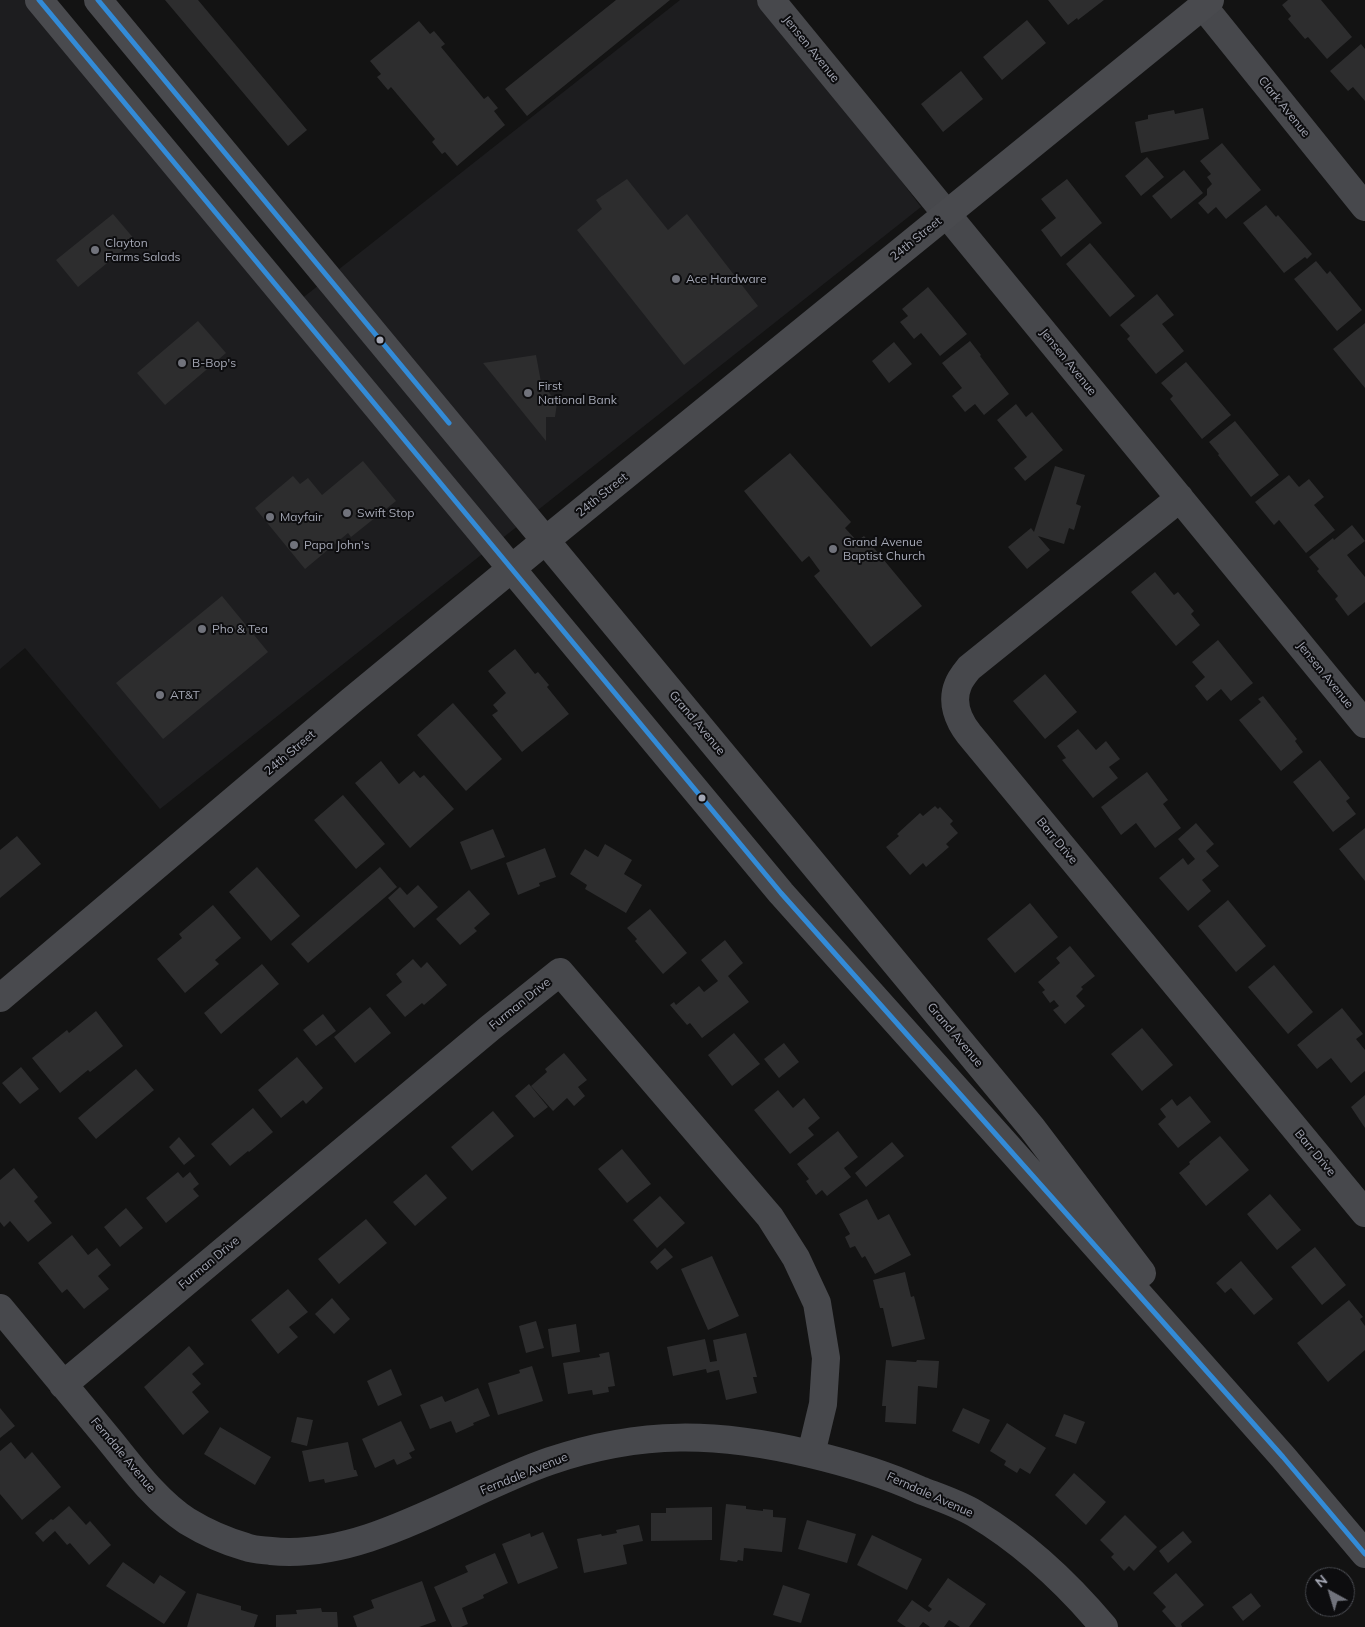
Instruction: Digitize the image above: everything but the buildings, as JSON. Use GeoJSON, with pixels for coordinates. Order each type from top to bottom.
{"type":"FeatureCollection","features":[{"type":"Feature","properties":{"kind":"main road","name":"Grand Avenue"},"geometry":{"type":"LineString","coordinates":[[39,0],[781,893],[1010,1148],[1283,1457],[1365,1554]]}},
{"type":"Feature","properties":{"kind":"main road","name":"Grand Avenue"},"geometry":{"type":"LineString","coordinates":[[98,0],[1032,1128],[1283,1457]]}},
{"type":"Feature","properties":{"kind":"main road","name":"24th Street"},"geometry":{"type":"LineString","coordinates":[[0,998],[351,701],[546,540],[1207,3]]}},
{"type":"Feature","properties":{"kind":"street","name":"Jensen Avenue"},"geometry":{"type":"LineString","coordinates":[[771,0],[1365,724]]}},
{"type":"Feature","properties":{"kind":"street","name":"Clark Avenue"},"geometry":{"type":"LineString","coordinates":[[1207,3],[1365,207]]}},
{"type":"Feature","properties":{"kind":"street","name":"Barr Drive"},"geometry":{"type":"LineString","coordinates":[[1180,498],[969,668],[957,685],[954,705],[962,726],[1365,1213]]}},
{"type":"Feature","properties":{"kind":"street","name":"Furman Drive"},"geometry":{"type":"LineString","coordinates":[[64,1385],[483,1034],[560,972],[770,1217],[796,1258],[817,1303],[826,1358],[823,1404],[811,1454]]}},
{"type":"Feature","properties":{"kind":"street","name":"Ferndale Avenue"},"geometry":{"type":"LineString","coordinates":[[0,1308],[153,1492],[186,1520],[216,1537],[250,1549],[291,1553],[325,1550],[374,1537],[548,1462],[594,1448],[641,1439],[689,1437],[744,1441],[773,1445],[853,1465],[893,1478],[972,1512],[1010,1537],[1044,1565],[1079,1597],[1104,1627]]}},
{"type":"Feature","properties":{"kind":"shaded area"},"geometry":{"type":"Polygon","coordinates":[[[0,0],[29,0],[286,311],[680,0],[764,0],[921,207],[160,809],[25,648],[0,669],[0,0]]]}},
{"type":"Feature","properties":{"kind":"transit line"},"geometry":{"type":"LineString","coordinates":[[39,0],[781,893],[1283,1457],[1365,1554]]}},
{"type":"Feature","properties":{"kind":"transit line"},"geometry":{"type":"LineString","coordinates":[[98,0],[449,423]]}},
{"type":"Feature","properties":{"kind":"place","name":"Clayton Farms Salads"},"geometry":{"type":"Point","coordinates":[95,250]}},
{"type":"Feature","properties":{"kind":"place","name":"Ace Hardware"},"geometry":{"type":"Point","coordinates":[676,279]}},
{"type":"Feature","properties":{"kind":"place","name":"B-Bop's"},"geometry":{"type":"Point","coordinates":[182,363]}},
{"type":"Feature","properties":{"kind":"place","name":"First National Bank"},"geometry":{"type":"Point","coordinates":[528,393]}},
{"type":"Feature","properties":{"kind":"place","name":"Swift Stop"},"geometry":{"type":"Point","coordinates":[347,513]}},
{"type":"Feature","properties":{"kind":"place","name":"Mayfair"},"geometry":{"type":"Point","coordinates":[270,517]}},
{"type":"Feature","properties":{"kind":"place","name":"Papa John's"},"geometry":{"type":"Point","coordinates":[294,545]}},
{"type":"Feature","properties":{"kind":"place","name":"Grand Avenue Baptist Church"},"geometry":{"type":"Point","coordinates":[833,549]}},
{"type":"Feature","properties":{"kind":"place","name":"Pho & Tea"},"geometry":{"type":"Point","coordinates":[202,629]}},
{"type":"Feature","properties":{"kind":"place","name":"AT&T"},"geometry":{"type":"Point","coordinates":[160,695]}}]}
